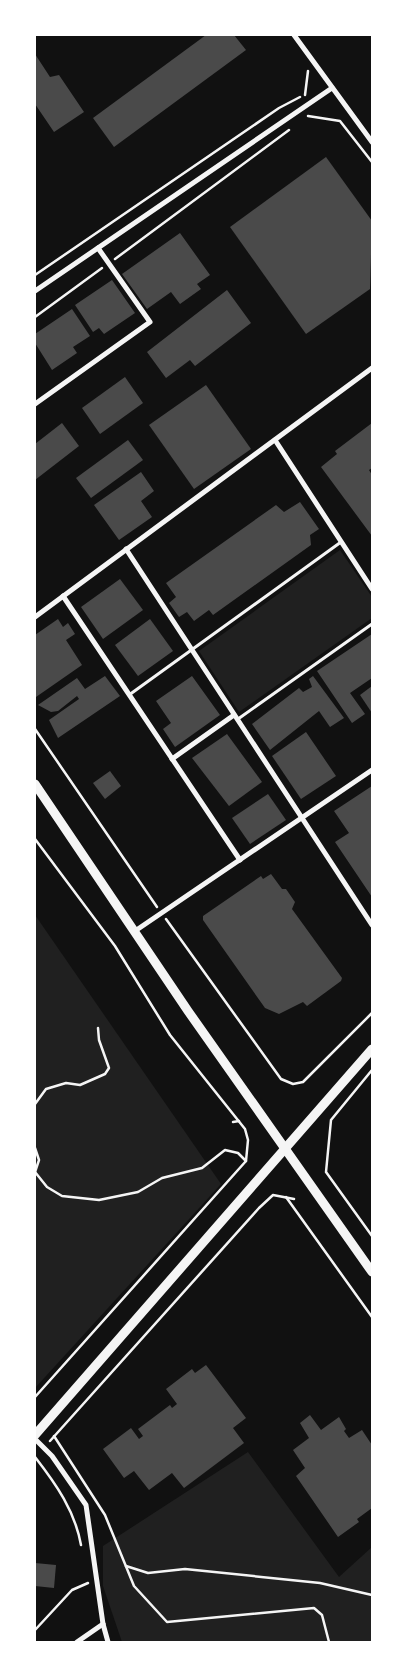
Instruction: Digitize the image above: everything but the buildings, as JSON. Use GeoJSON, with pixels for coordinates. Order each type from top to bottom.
{"type":"FeatureCollection","features":[{"type":"Feature","properties":{"kind":"main road"},"geometry":{"type":"LineString","coordinates":[[35,784],[284,1150],[372,1272]]}},
{"type":"Feature","properties":{"kind":"main road"},"geometry":{"type":"LineString","coordinates":[[35,1437],[372,1049]]}},
{"type":"Feature","properties":{"kind":"street"},"geometry":{"type":"LineString","coordinates":[[294,35],[372,142]]}},
{"type":"Feature","properties":{"kind":"street"},"geometry":{"type":"LineString","coordinates":[[35,291],[332,88]]}},
{"type":"Feature","properties":{"kind":"street"},"geometry":{"type":"LineString","coordinates":[[35,404],[150,322],[98,248]]}},
{"type":"Feature","properties":{"kind":"street"},"geometry":{"type":"LineString","coordinates":[[35,617],[372,368]]}},
{"type":"Feature","properties":{"kind":"street"},"geometry":{"type":"LineString","coordinates":[[275,440],[372,589]]}},
{"type":"Feature","properties":{"kind":"street"},"geometry":{"type":"LineString","coordinates":[[126,549],[372,925]]}},
{"type":"Feature","properties":{"kind":"street"},"geometry":{"type":"LineString","coordinates":[[63,596],[240,860]]}},
{"type":"Feature","properties":{"kind":"street"},"geometry":{"type":"LineString","coordinates":[[172,759],[236,717]]}},
{"type":"Feature","properties":{"kind":"street"},"geometry":{"type":"LineString","coordinates":[[135,931],[372,770]]}},
{"type":"Feature","properties":{"kind":"street"},"geometry":{"type":"LineString","coordinates":[[35,1437],[52,1456],[86,1505],[99,1583],[102,1624],[108,1642]]}},
{"type":"Feature","properties":{"kind":"street"},"geometry":{"type":"LineString","coordinates":[[77,1642],[102,1624]]}},
{"type":"Feature","properties":{"kind":"lane"},"geometry":{"type":"LineString","coordinates":[[129,695],[341,542]]}},
{"type":"Feature","properties":{"kind":"lane"},"geometry":{"type":"LineString","coordinates":[[236,717],[372,624]]}},
{"type":"Feature","properties":{"kind":"path"},"geometry":{"type":"LineString","coordinates":[[35,275],[279,108],[305,95],[309,71],[304,64]]}},
{"type":"Feature","properties":{"kind":"path"},"geometry":{"type":"LineString","coordinates":[[301,121],[309,115],[340,120],[372,162]]}},
{"type":"Feature","properties":{"kind":"path"},"geometry":{"type":"LineString","coordinates":[[35,318],[293,127]]}},
{"type":"Feature","properties":{"kind":"path"},"geometry":{"type":"LineString","coordinates":[[35,839],[115,946],[170,1035],[245,1129],[248,1140],[246,1161],[35,1397]]}},
{"type":"Feature","properties":{"kind":"path"},"geometry":{"type":"LineString","coordinates":[[293,1084],[303,1082],[372,1013]]}},
{"type":"Feature","properties":{"kind":"path"},"geometry":{"type":"LineString","coordinates":[[35,1104],[46,1089],[66,1083],[80,1085],[106,1074],[109,1068],[98,1028]]}},
{"type":"Feature","properties":{"kind":"path"},"geometry":{"type":"LineString","coordinates":[[372,1070],[331,1120],[326,1172],[372,1236]]}},
{"type":"Feature","properties":{"kind":"path"},"geometry":{"type":"LineString","coordinates":[[234,1122],[238,1120]]}},
{"type":"Feature","properties":{"kind":"path"},"geometry":{"type":"LineString","coordinates":[[35,1148],[39,1160],[35,1172],[47,1187],[62,1196],[99,1200],[138,1192],[162,1178],[202,1168],[225,1150],[238,1153],[246,1161]]}},
{"type":"Feature","properties":{"kind":"path"},"geometry":{"type":"LineString","coordinates":[[294,1199],[273,1196],[54,1436],[105,1515],[134,1586],[168,1622],[314,1608],[322,1615],[329,1642]]}},
{"type":"Feature","properties":{"kind":"path"},"geometry":{"type":"LineString","coordinates":[[286,1198],[372,1317]]}},
{"type":"Feature","properties":{"kind":"path"},"geometry":{"type":"LineString","coordinates":[[36,1460],[57,1486],[77,1525],[83,1554]]}},
{"type":"Feature","properties":{"kind":"path"},"geometry":{"type":"LineString","coordinates":[[126,1566],[148,1573],[185,1569],[238,1573],[320,1583],[372,1595]]}},
{"type":"Feature","properties":{"kind":"path"},"geometry":{"type":"LineString","coordinates":[[86,1574],[90,1592]]}},
{"type":"Feature","properties":{"kind":"path"},"geometry":{"type":"LineString","coordinates":[[35,1630],[72,1590],[88,1583]]}},
{"type":"Feature","properties":{"kind":"shaded area"},"geometry":{"type":"Polygon","coordinates":[[[340,550],[372,597],[372,618],[239,712],[199,651],[340,550]]]}},
{"type":"Feature","properties":{"kind":"shaded area"},"geometry":{"type":"Polygon","coordinates":[[[35,915],[221,1184],[35,1388],[35,915]]]}},
{"type":"Feature","properties":{"kind":"shaded area"},"geometry":{"type":"Polygon","coordinates":[[[248,1452],[339,1577],[372,1547],[372,1642],[122,1642],[103,1586],[103,1546],[248,1452]]]}}]}
